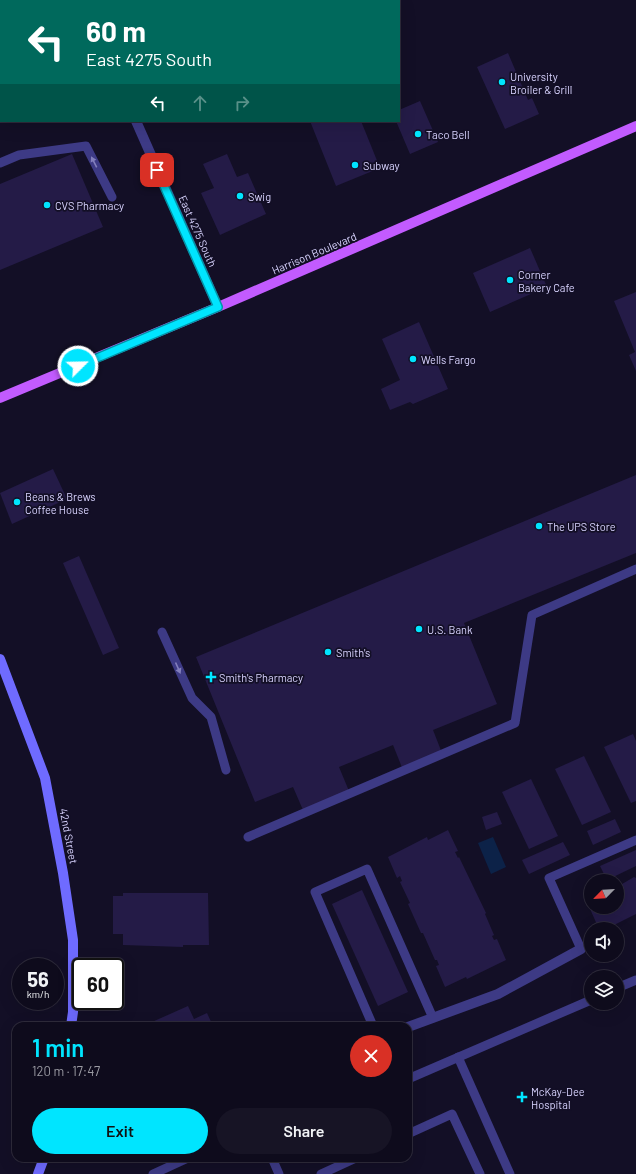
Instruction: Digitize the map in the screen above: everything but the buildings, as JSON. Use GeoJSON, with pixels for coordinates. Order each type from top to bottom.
{"type":"FeatureCollection","features":[{"type":"Feature","properties":{"kind":"main road","name":"Harrison Boulevard"},"geometry":{"type":"LineString","coordinates":[[0,398],[218,307],[636,126]]}},
{"type":"Feature","properties":{"kind":"main road","name":"42nd Street"},"geometry":{"type":"LineString","coordinates":[[0,659],[45,778],[48,792],[63,873],[73,940],[72,1022]]}},
{"type":"Feature","properties":{"kind":"main road"},"geometry":{"type":"LineString","coordinates":[[38,1174],[42,1162]]}},
{"type":"Feature","properties":{"kind":"street","name":"East 4275 South"},"geometry":{"type":"LineString","coordinates":[[136,122],[218,307]]}},
{"type":"Feature","properties":{"kind":"street"},"geometry":{"type":"LineString","coordinates":[[412,1026],[498,994],[581,949]]}},
{"type":"Feature","properties":{"kind":"lane"},"geometry":{"type":"LineString","coordinates":[[0,164],[19,155],[86,146],[112,197]]}},
{"type":"Feature","properties":{"kind":"lane"},"geometry":{"type":"LineString","coordinates":[[248,837],[515,723],[532,615],[636,569]]}},
{"type":"Feature","properties":{"kind":"lane"},"geometry":{"type":"LineString","coordinates":[[162,632],[192,698],[211,717],[226,770]]}},
{"type":"Feature","properties":{"kind":"lane"},"geometry":{"type":"LineString","coordinates":[[581,949],[549,878],[636,840]]}},
{"type":"Feature","properties":{"kind":"lane"},"geometry":{"type":"LineString","coordinates":[[371,1022],[315,892],[367,868],[433,1018]]}},
{"type":"Feature","properties":{"kind":"lane"},"geometry":{"type":"LineString","coordinates":[[624,985],[636,980]]}},
{"type":"Feature","properties":{"kind":"lane"},"geometry":{"type":"LineString","coordinates":[[412,1077],[584,1003]]}},
{"type":"Feature","properties":{"kind":"lane"},"geometry":{"type":"LineString","coordinates":[[458,1057],[510,1174]]}},
{"type":"Feature","properties":{"kind":"lane"},"geometry":{"type":"LineString","coordinates":[[412,1132],[452,1114],[480,1174]]}},
{"type":"Feature","properties":{"kind":"lane"},"geometry":{"type":"LineString","coordinates":[[153,1174],[179,1162]]}},
{"type":"Feature","properties":{"kind":"lane"},"geometry":{"type":"LineString","coordinates":[[274,1162],[278,1174]]}},
{"type":"Feature","properties":{"kind":"lane"},"geometry":{"type":"LineString","coordinates":[[321,1174],[347,1162]]}},
{"type":"Feature","properties":{"kind":"water"},"geometry":{"type":"Polygon","coordinates":[[[493,837],[506,867],[491,874],[478,843],[493,837]]]}},
{"type":"Feature","properties":{"kind":"place","name":"University Broiler & Grill"},"geometry":{"type":"Point","coordinates":[502,82]}},
{"type":"Feature","properties":{"kind":"place","name":"Taco Bell"},"geometry":{"type":"Point","coordinates":[418,134]}},
{"type":"Feature","properties":{"kind":"place","name":"Subway"},"geometry":{"type":"Point","coordinates":[355,165]}},
{"type":"Feature","properties":{"kind":"place","name":"Swig"},"geometry":{"type":"Point","coordinates":[240,196]}},
{"type":"Feature","properties":{"kind":"place","name":"CVS Pharmacy"},"geometry":{"type":"Point","coordinates":[47,205]}},
{"type":"Feature","properties":{"kind":"place","name":"Corner Bakery Cafe"},"geometry":{"type":"Point","coordinates":[510,280]}},
{"type":"Feature","properties":{"kind":"place","name":"Wells Fargo"},"geometry":{"type":"Point","coordinates":[413,359]}},
{"type":"Feature","properties":{"kind":"place","name":"Beans & Brews Coffee House"},"geometry":{"type":"Point","coordinates":[17,502]}},
{"type":"Feature","properties":{"kind":"place","name":"The UPS Store"},"geometry":{"type":"Point","coordinates":[539,526]}},
{"type":"Feature","properties":{"kind":"place","name":"U.S. Bank"},"geometry":{"type":"Point","coordinates":[419,629]}},
{"type":"Feature","properties":{"kind":"place","name":"Smith's"},"geometry":{"type":"Point","coordinates":[328,652]}},
{"type":"Feature","properties":{"kind":"place","name":"Smith's Pharmacy"},"geometry":{"type":"Point","coordinates":[211,677]}},
{"type":"Feature","properties":{"kind":"place","name":"McKay-Dee Hospital"},"geometry":{"type":"Point","coordinates":[522,1097]}},
{"type":"Feature","properties":{"kind":"route"},"geometry":{"type":"LineString","coordinates":[[78,366],[218,307],[157,170]]}}]}
